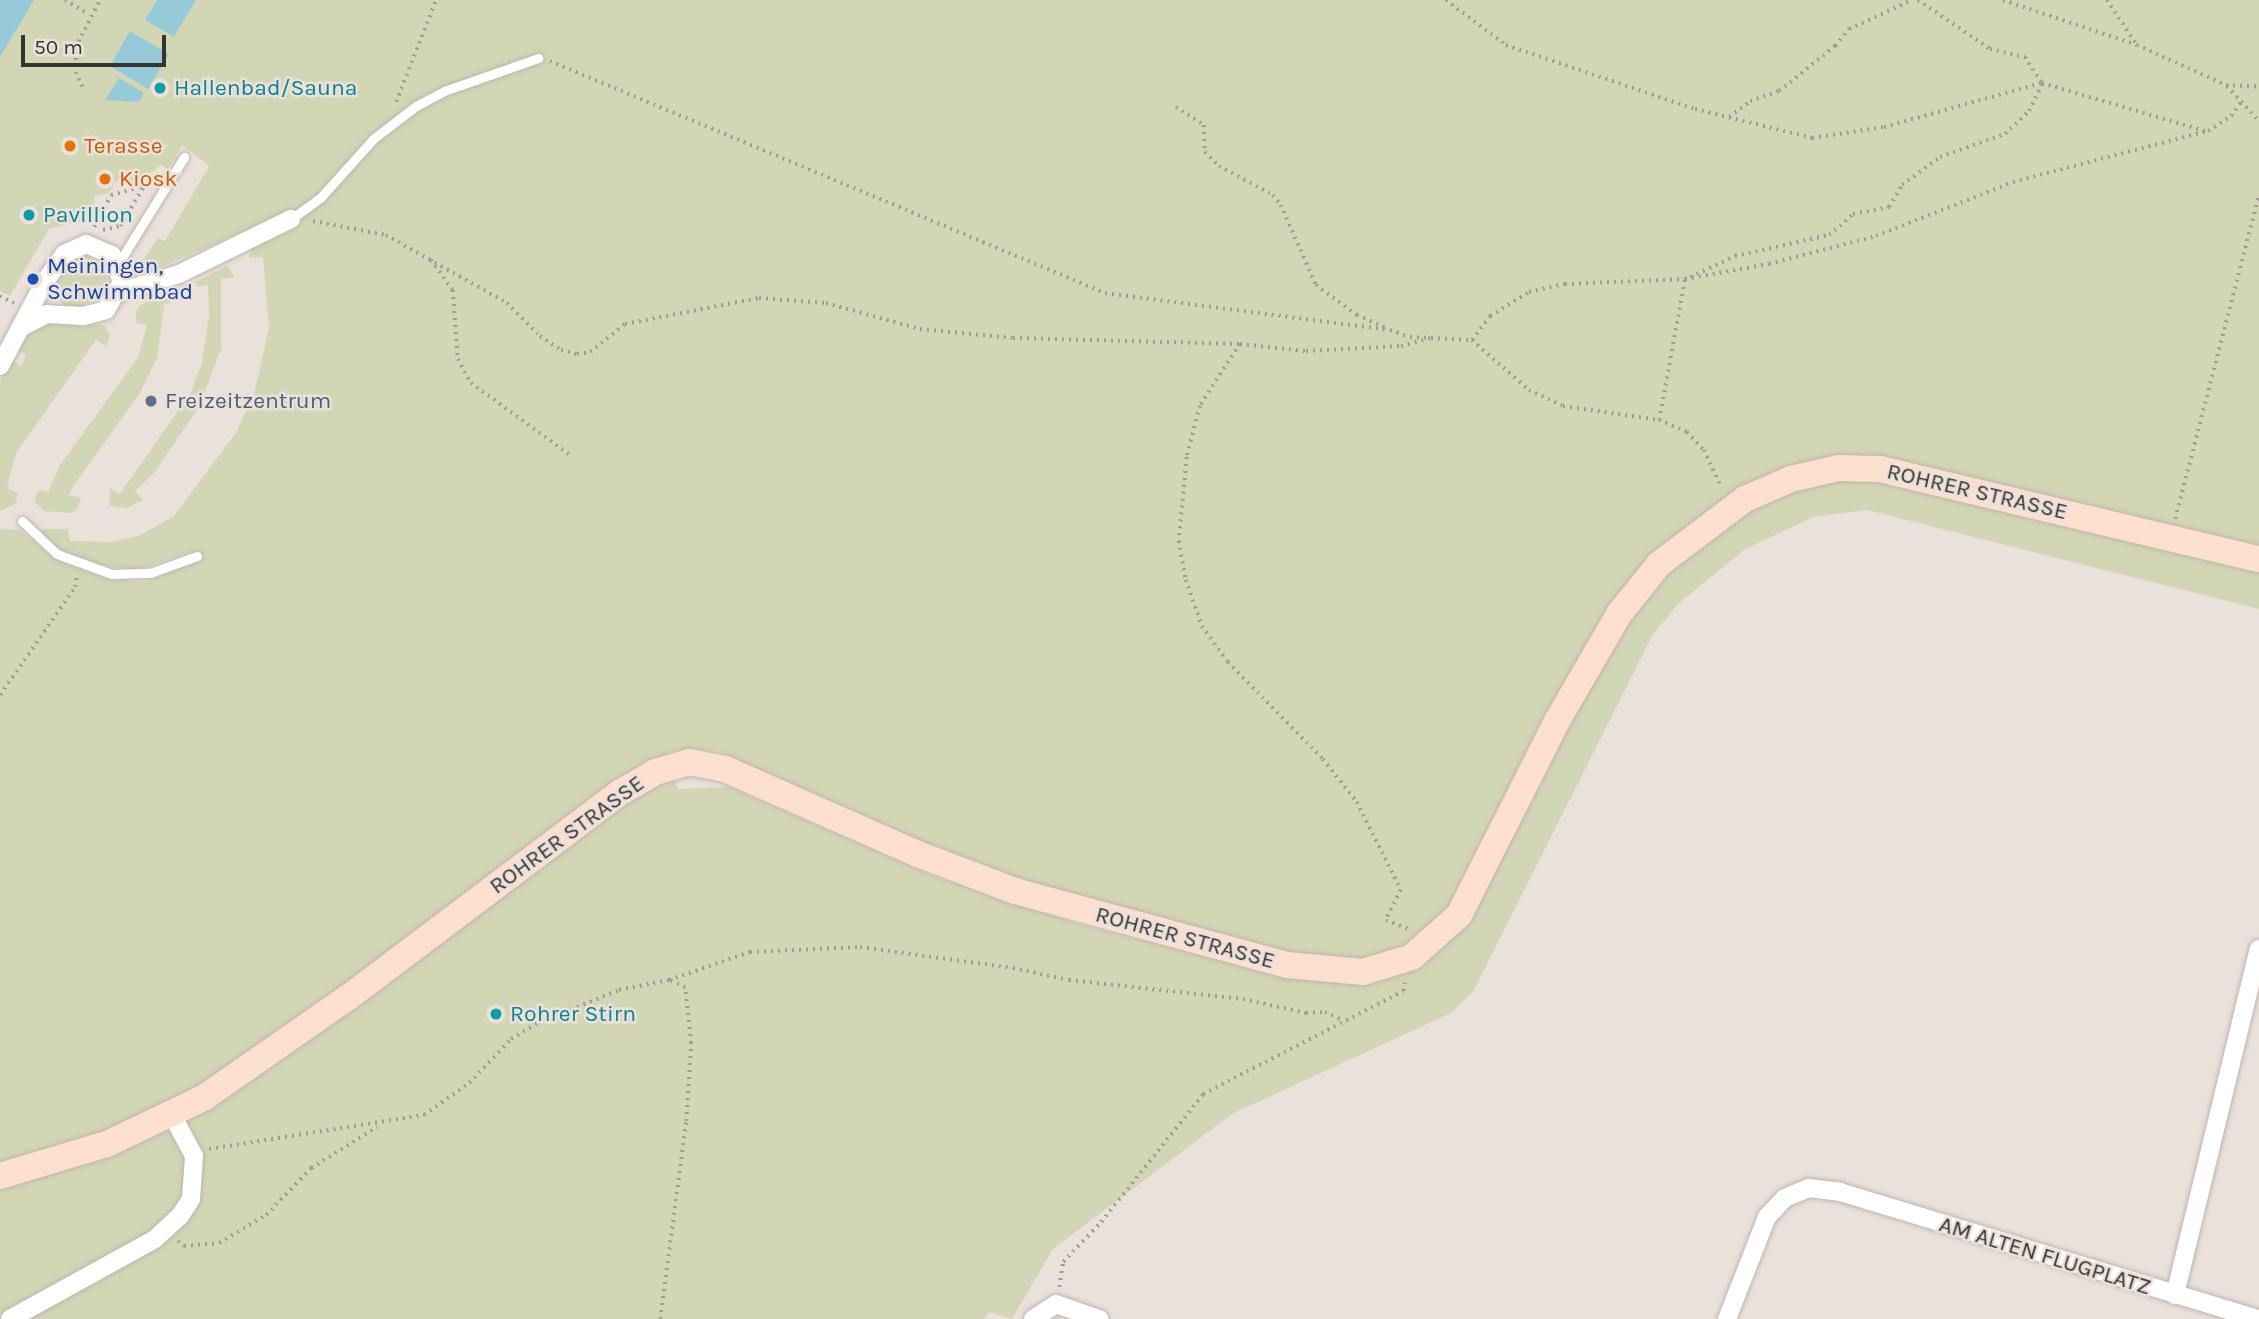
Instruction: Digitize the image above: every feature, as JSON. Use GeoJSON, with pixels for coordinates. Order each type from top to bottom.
{"type":"FeatureCollection","features":[{"type":"Feature","properties":{"kind":"main road","name":"ROHRER STRASSE"},"geometry":{"type":"LineString","coordinates":[[0,1176],[107,1144],[172,1115],[255,1065],[621,792],[655,772],[689,762],[725,769],[918,855],[1015,891],[1118,922],[1317,970],[1363,972],[1406,960],[1431,945],[1459,915],[1558,721],[1619,614],[1660,564],[1731,507],[1791,479],[1838,468],[1880,469],[2259,559]]}},
{"type":"Feature","properties":{"kind":"street"},"geometry":{"type":"LineString","coordinates":[[22,327],[47,314],[96,314],[119,292],[179,274],[291,219]]}},
{"type":"Feature","properties":{"kind":"street"},"geometry":{"type":"LineString","coordinates":[[0,366],[56,261],[73,247],[100,248],[118,264],[119,292]]}},
{"type":"Feature","properties":{"kind":"street","name":"AM ALTEN FLUGPLATZ"},"geometry":{"type":"LineString","coordinates":[[1727,1319],[1767,1217],[1785,1198],[1809,1188],[1840,1192],[2175,1295],[2259,949]]}},
{"type":"Feature","properties":{"kind":"street"},"geometry":{"type":"LineString","coordinates":[[10,1319],[167,1232],[191,1199],[194,1156],[172,1115]]}},
{"type":"Feature","properties":{"kind":"street"},"geometry":{"type":"LineString","coordinates":[[2175,1295],[2258,1319]]}},
{"type":"Feature","properties":{"kind":"street"},"geometry":{"type":"LineString","coordinates":[[1033,1319],[1056,1304],[1099,1319]]}},
{"type":"Feature","properties":{"kind":"lane"},"geometry":{"type":"LineString","coordinates":[[291,219],[321,197],[390,125],[444,91],[538,58]]}},
{"type":"Feature","properties":{"kind":"lane"},"geometry":{"type":"LineString","coordinates":[[118,264],[184,157]]}},
{"type":"Feature","properties":{"kind":"lane"},"geometry":{"type":"LineString","coordinates":[[22,521],[57,554],[79,565],[131,575],[197,556]]}},
{"type":"Feature","properties":{"kind":"path"},"geometry":{"type":"LineString","coordinates":[[65,0],[89,14]]}},
{"type":"Feature","properties":{"kind":"path"},"geometry":{"type":"LineString","coordinates":[[82,88],[76,74],[75,48],[89,14],[100,0]]}},
{"type":"Feature","properties":{"kind":"path"},"geometry":{"type":"LineString","coordinates":[[390,125],[391,113],[436,0]]}},
{"type":"Feature","properties":{"kind":"path"},"geometry":{"type":"LineString","coordinates":[[1446,0],[1506,45],[1729,117],[1812,138],[1884,127],[2042,83],[2207,131]]}},
{"type":"Feature","properties":{"kind":"path"},"geometry":{"type":"LineString","coordinates":[[1729,117],[1750,101],[1779,91],[1835,46],[1849,29],[1912,0]]}},
{"type":"Feature","properties":{"kind":"path"},"geometry":{"type":"LineString","coordinates":[[1918,0],[1990,49],[2025,57],[2042,83]]}},
{"type":"Feature","properties":{"kind":"path"},"geometry":{"type":"LineString","coordinates":[[2003,0],[2137,45],[2226,85],[2259,87]]}},
{"type":"Feature","properties":{"kind":"path"},"geometry":{"type":"LineString","coordinates":[[2107,0],[2137,45]]}},
{"type":"Feature","properties":{"kind":"path"},"geometry":{"type":"LineString","coordinates":[[538,58],[1105,293],[1390,330]]}},
{"type":"Feature","properties":{"kind":"path"},"geometry":{"type":"LineString","coordinates":[[1685,279],[1735,256],[1829,235],[1853,214],[1889,207],[1902,185],[1940,157],[2005,134],[2029,111],[2042,83]]}},
{"type":"Feature","properties":{"kind":"path"},"geometry":{"type":"LineString","coordinates":[[2226,85],[2259,121]]}},
{"type":"Feature","properties":{"kind":"path"},"geometry":{"type":"LineString","coordinates":[[1472,340],[1490,316],[1529,292],[1565,284],[1685,279],[1769,264],[1876,236],[2013,182],[2207,131],[2231,116],[2242,101]]}},
{"type":"Feature","properties":{"kind":"path"},"geometry":{"type":"LineString","coordinates":[[1177,107],[1204,125],[1205,152],[1219,166],[1273,195],[1281,205],[1316,285],[1357,315],[1410,337],[1436,336],[1472,340],[1529,390],[1563,406],[1659,420],[1687,432],[1704,450],[1731,507]]}},
{"type":"Feature","properties":{"kind":"path"},"geometry":{"type":"LineString","coordinates":[[144,186],[120,226],[93,232],[111,195],[144,186],[160,195]]}},
{"type":"Feature","properties":{"kind":"path"},"geometry":{"type":"LineString","coordinates":[[2170,538],[2259,195]]}},
{"type":"Feature","properties":{"kind":"path"},"geometry":{"type":"LineString","coordinates":[[291,219],[341,224],[386,235],[508,303],[561,350],[577,354],[590,352],[625,324],[759,298],[826,303],[920,329],[1000,337],[1240,344],[1306,351],[1401,346],[1436,336]]}},
{"type":"Feature","properties":{"kind":"path"},"geometry":{"type":"LineString","coordinates":[[429,258],[453,290],[458,359],[471,383],[570,455]]}},
{"type":"Feature","properties":{"kind":"path"},"geometry":{"type":"LineString","coordinates":[[1659,420],[1685,279]]}},
{"type":"Feature","properties":{"kind":"path"},"geometry":{"type":"LineString","coordinates":[[0,296],[13,302]]}},
{"type":"Feature","properties":{"kind":"path"},"geometry":{"type":"LineString","coordinates":[[1056,1304],[1063,1262],[1101,1222],[1203,1094],[1403,991],[1406,960],[1417,938],[1408,929],[1386,920],[1401,890],[1357,802],[1324,759],[1228,662],[1202,626],[1186,580],[1179,541],[1187,457],[1200,406],[1240,344]]}},
{"type":"Feature","properties":{"kind":"path"},"geometry":{"type":"LineString","coordinates":[[0,695],[75,587],[79,565]]}},
{"type":"Feature","properties":{"kind":"path"},"geometry":{"type":"LineString","coordinates":[[194,1156],[243,1142],[293,1139],[340,1127],[379,1125],[424,1115],[448,1100],[512,1039],[538,1023],[619,990],[669,980],[750,952],[860,947],[1013,968],[1069,980],[1243,999],[1306,1013],[1325,1013],[1344,1021]]}},
{"type":"Feature","properties":{"kind":"path"},"geometry":{"type":"LineString","coordinates":[[660,1319],[686,1121],[691,1043],[685,988],[669,980]]}},
{"type":"Feature","properties":{"kind":"path"},"geometry":{"type":"LineString","coordinates":[[167,1232],[184,1246],[219,1243],[266,1215],[310,1168],[379,1125]]}},
{"type":"Feature","properties":{"kind":"green space"},"geometry":{"type":"Polygon","coordinates":[[[0,0],[2259,0],[2259,609],[1867,510],[1813,517],[1744,550],[1678,604],[1652,636],[1473,992],[1451,1013],[1232,1114],[1053,1249],[1012,1319],[989,1312],[984,1319],[0,1319],[0,529],[20,530],[55,559],[104,578],[144,582],[196,562],[190,552],[136,570],[99,565],[56,549],[41,537],[42,529],[68,529],[70,541],[111,542],[138,536],[173,517],[237,431],[254,394],[269,328],[263,257],[249,258],[254,242],[250,229],[156,269],[146,271],[139,266],[158,238],[165,241],[209,166],[182,145],[168,169],[161,165],[141,181],[116,181],[109,193],[94,196],[95,204],[85,220],[49,229],[10,296],[0,291],[0,0]],[[688,749],[667,753],[678,789],[730,787],[933,876],[1082,925],[1282,976],[1354,984],[1287,952],[1162,923],[983,868],[718,751],[688,749]]]}},
{"type":"Feature","properties":{"kind":"green space"},"geometry":{"type":"Polygon","coordinates":[[[86,255],[103,265],[108,282],[98,298],[76,308],[64,305],[53,291],[54,282],[70,260],[86,255]]]}},
{"type":"Feature","properties":{"kind":"green space"},"geometry":{"type":"Polygon","coordinates":[[[227,266],[235,277],[221,279],[221,349],[199,407],[154,473],[135,491],[143,500],[127,508],[109,506],[110,488],[120,494],[191,392],[202,363],[209,316],[208,285],[197,287],[195,282],[227,266]]]}},
{"type":"Feature","properties":{"kind":"green space"},"geometry":{"type":"Polygon","coordinates":[[[166,293],[171,302],[164,305],[157,358],[140,393],[74,485],[69,495],[81,498],[78,508],[71,513],[44,511],[34,501],[38,490],[48,492],[60,465],[139,356],[147,325],[136,323],[136,312],[140,305],[166,293]]]}},
{"type":"Feature","properties":{"kind":"green space"},"geometry":{"type":"Polygon","coordinates":[[[47,324],[104,325],[110,335],[107,346],[96,340],[16,453],[7,488],[18,493],[15,504],[0,511],[0,382],[11,360],[21,366],[26,354],[17,349],[25,335],[47,324]]]}},
{"type":"Feature","properties":{"kind":"water"},"geometry":{"type":"Polygon","coordinates":[[[0,0],[34,0],[0,57],[0,0]]]}},
{"type":"Feature","properties":{"kind":"water"},"geometry":{"type":"Polygon","coordinates":[[[157,0],[196,0],[174,37],[145,20],[157,0]]]}},
{"type":"Feature","properties":{"kind":"water"},"geometry":{"type":"Polygon","coordinates":[[[130,31],[169,54],[148,89],[110,66],[130,31]]]}},
{"type":"Feature","properties":{"kind":"water"},"geometry":{"type":"Polygon","coordinates":[[[119,78],[144,93],[139,102],[105,100],[119,78]]]}},
{"type":"Feature","properties":{"kind":"place","name":"Hallenbad/Sauna"},"geometry":{"type":"Point","coordinates":[160,88]}},
{"type":"Feature","properties":{"kind":"place","name":"Terasse"},"geometry":{"type":"Point","coordinates":[70,146]}},
{"type":"Feature","properties":{"kind":"place","name":"Kiosk"},"geometry":{"type":"Point","coordinates":[105,179]}},
{"type":"Feature","properties":{"kind":"place","name":"Pavillion"},"geometry":{"type":"Point","coordinates":[29,215]}},
{"type":"Feature","properties":{"kind":"place","name":"Meiningen, Schwimmbad"},"geometry":{"type":"Point","coordinates":[33,279]}},
{"type":"Feature","properties":{"kind":"place","name":"Freizeitzentrum"},"geometry":{"type":"Point","coordinates":[151,401]}},
{"type":"Feature","properties":{"kind":"place","name":"Rohrer Stirn"},"geometry":{"type":"Point","coordinates":[496,1014]}}]}
